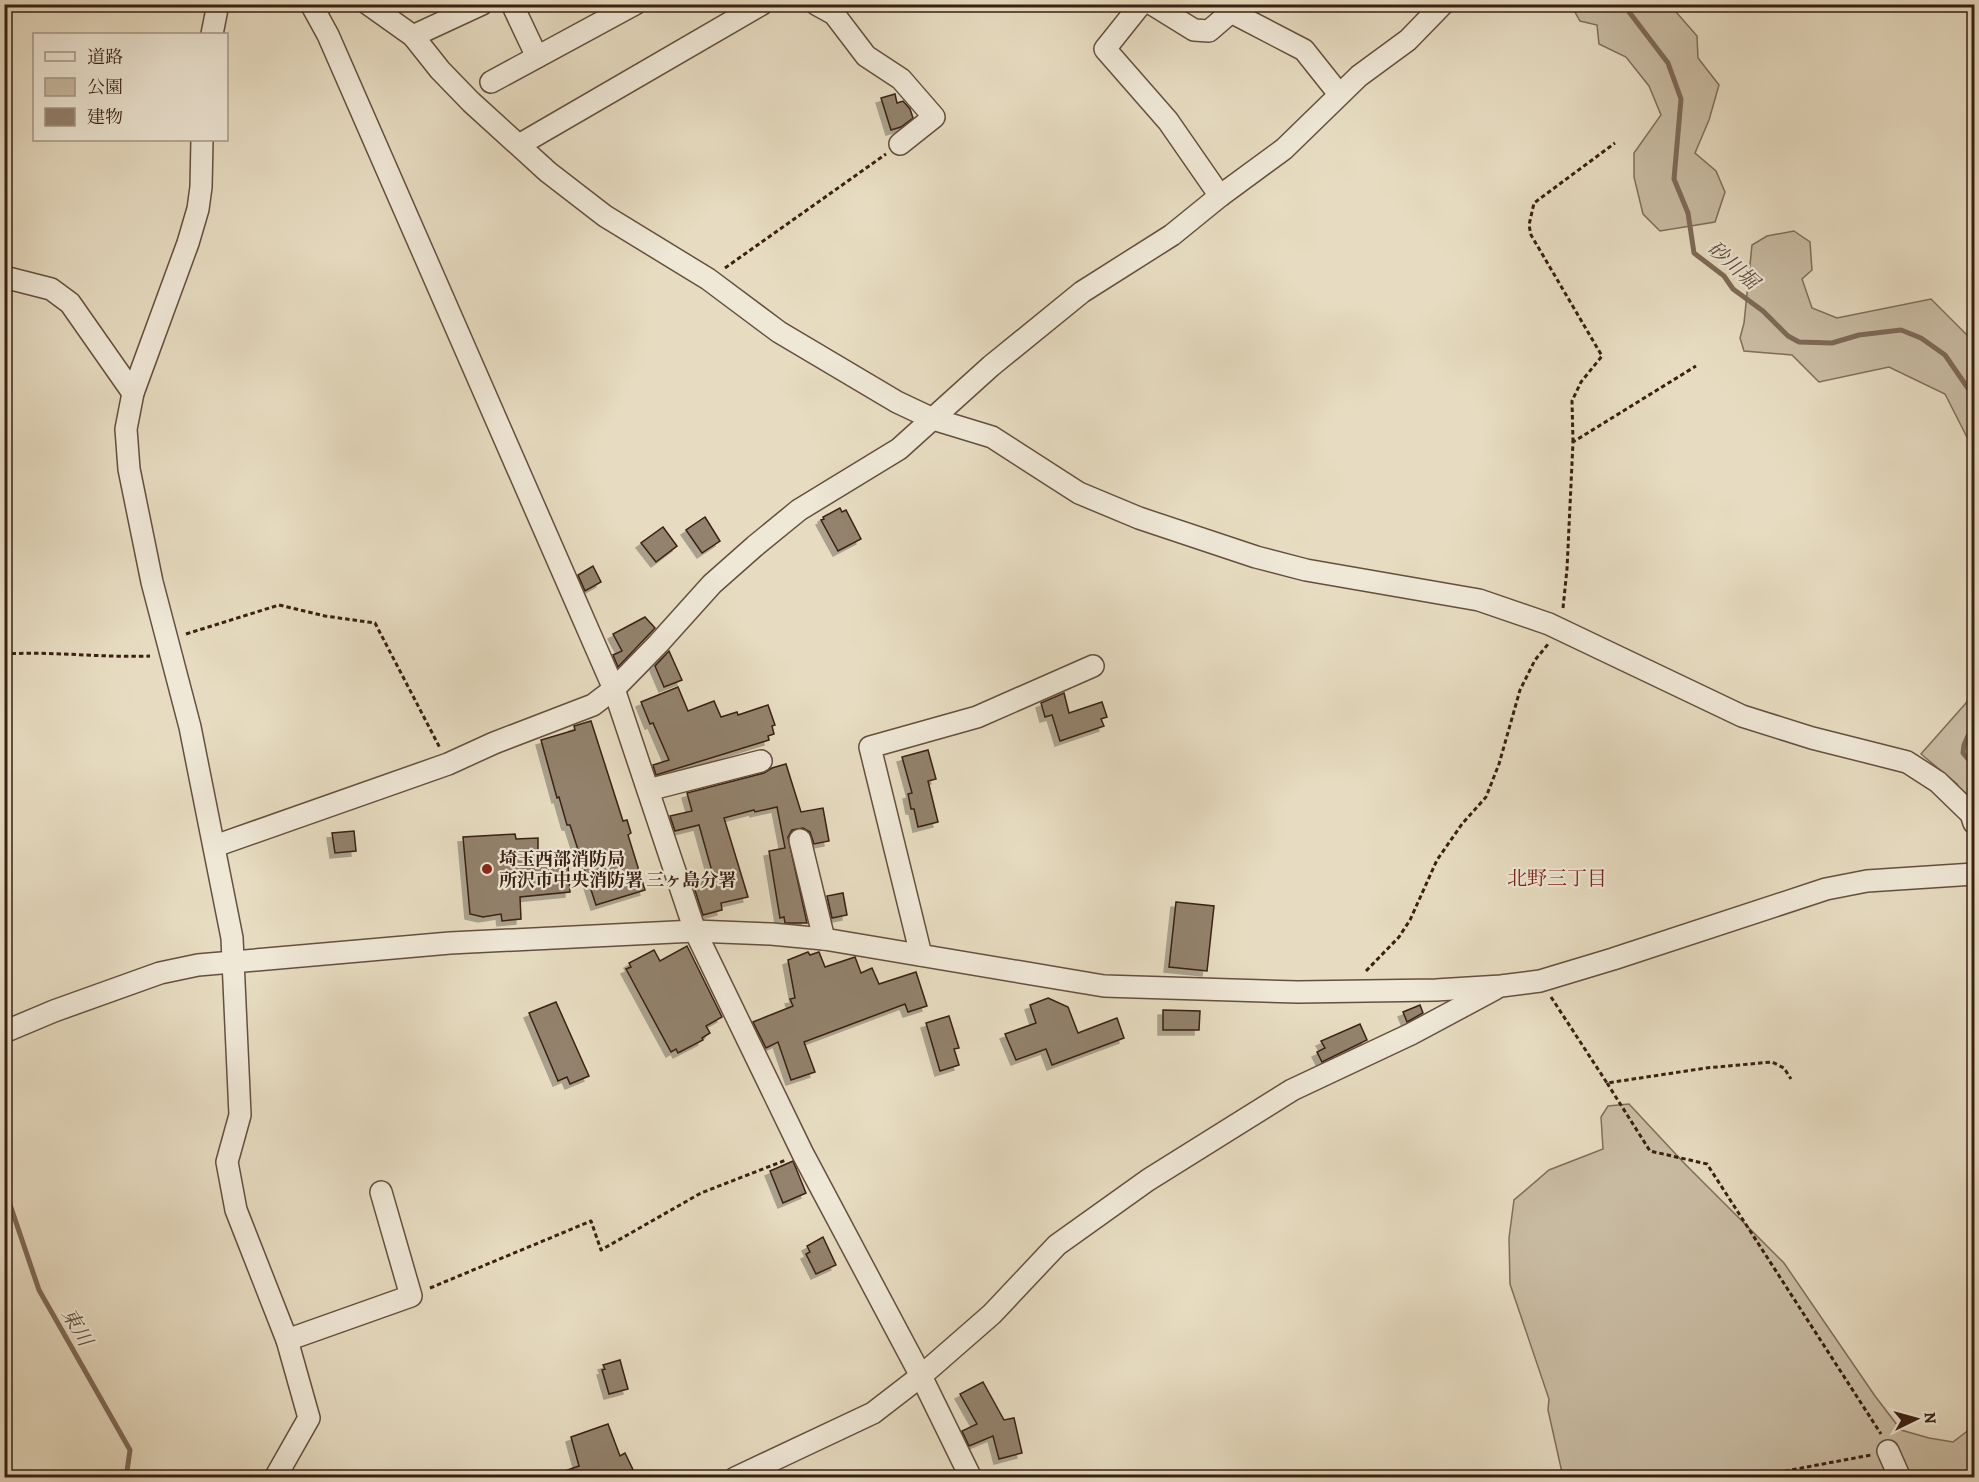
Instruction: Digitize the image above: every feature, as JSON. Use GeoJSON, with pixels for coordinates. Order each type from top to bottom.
{"type":"FeatureCollection","features":[{"type":"Feature","properties":{"kind":"street"},"geometry":{"type":"LineString","coordinates":[[212,33],[218,4]]}},
{"type":"Feature","properties":{"kind":"street"},"geometry":{"type":"LineString","coordinates":[[311,4],[328,35],[614,689],[695,931],[803,1154],[921,1376],[971,1478]]}},
{"type":"Feature","properties":{"kind":"street"},"geometry":{"type":"LineString","coordinates":[[369,4],[413,36],[440,70],[471,102],[548,172],[605,216],[708,279],[779,332],[897,402],[933,419],[992,437],[1079,493],[1171,528],[1256,557],[1306,570],[1479,600],[1560,629],[1742,716],[1812,738],[1907,762],[1938,782],[1971,814],[1974,823]]}},
{"type":"Feature","properties":{"kind":"street"},"geometry":{"type":"LineString","coordinates":[[413,36],[482,4]]}},
{"type":"Feature","properties":{"kind":"street"},"geometry":{"type":"LineString","coordinates":[[512,4],[537,57]]}},
{"type":"Feature","properties":{"kind":"street"},"geometry":{"type":"LineString","coordinates":[[491,82],[634,4]]}},
{"type":"Feature","properties":{"kind":"street"},"geometry":{"type":"LineString","coordinates":[[519,145],[762,4]]}},
{"type":"Feature","properties":{"kind":"street"},"geometry":{"type":"LineString","coordinates":[[816,4],[834,14],[867,56],[901,79],[934,117],[900,144]]}},
{"type":"Feature","properties":{"kind":"street"},"geometry":{"type":"LineString","coordinates":[[1141,4],[1106,49],[1168,122],[1220,196]]}},
{"type":"Feature","properties":{"kind":"street"},"geometry":{"type":"LineString","coordinates":[[1152,4],[1194,30],[1209,31],[1231,12],[1304,50],[1339,94]]}},
{"type":"Feature","properties":{"kind":"street"},"geometry":{"type":"LineString","coordinates":[[215,846],[448,764],[494,743],[593,705],[614,689],[712,584],[754,546],[799,510],[899,449],[991,366],[1082,292],[1172,235],[1284,149],[1339,94],[1359,76],[1408,40],[1443,4]]}},
{"type":"Feature","properties":{"kind":"street"},"geometry":{"type":"LineString","coordinates":[[202,141],[198,209],[188,243],[133,393],[126,429],[129,470],[152,582],[190,727],[232,938],[240,1115],[227,1162],[231,1188],[236,1210],[287,1340],[309,1418],[275,1478]]}},
{"type":"Feature","properties":{"kind":"street"},"geometry":{"type":"LineString","coordinates":[[4,277],[51,288],[70,303],[133,393]]}},
{"type":"Feature","properties":{"kind":"street"},"geometry":{"type":"LineString","coordinates":[[921,955],[870,747],[977,717],[1092,666]]}},
{"type":"Feature","properties":{"kind":"street"},"geometry":{"type":"LineString","coordinates":[[648,790],[761,761]]}},
{"type":"Feature","properties":{"kind":"street"},"geometry":{"type":"LineString","coordinates":[[800,840],[824,939]]}},
{"type":"Feature","properties":{"kind":"street"},"geometry":{"type":"LineString","coordinates":[[4,1032],[54,1011],[160,973],[232,961],[450,943],[695,931],[824,939],[1104,986],[1346,991],[1436,990],[1501,986],[1540,981],[1826,889],[1867,880],[1974,874]]}},
{"type":"Feature","properties":{"kind":"street"},"geometry":{"type":"LineString","coordinates":[[735,1478],[873,1413],[921,1376],[992,1314],[1057,1245],[1148,1180],[1292,1090],[1411,1034],[1501,986]]}},
{"type":"Feature","properties":{"kind":"street"},"geometry":{"type":"LineString","coordinates":[[287,1340],[411,1296],[381,1192]]}},
{"type":"Feature","properties":{"kind":"street"},"geometry":{"type":"LineString","coordinates":[[1888,1451],[1900,1478]]}},
{"type":"Feature","properties":{"kind":"path"},"geometry":{"type":"LineString","coordinates":[[1346,991],[1399,937],[1410,920],[1437,860],[1462,824],[1486,797],[1499,764],[1520,690],[1535,660],[1560,629],[1567,568],[1573,442],[1572,400],[1581,382],[1602,356],[1531,235],[1529,225],[1534,203],[1615,143]]}},
{"type":"Feature","properties":{"kind":"path"},"geometry":{"type":"LineString","coordinates":[[708,279],[900,144]]}},
{"type":"Feature","properties":{"kind":"path"},"geometry":{"type":"LineString","coordinates":[[1573,442],[1696,366]]}},
{"type":"Feature","properties":{"kind":"path"},"geometry":{"type":"LineString","coordinates":[[4,654],[41,652],[116,657],[169,647],[279,605],[325,616],[375,623],[448,764]]}},
{"type":"Feature","properties":{"kind":"path"},"geometry":{"type":"LineString","coordinates":[[1540,981],[1650,1151],[1707,1164],[1880,1431],[1888,1451],[1748,1478]]}},
{"type":"Feature","properties":{"kind":"path"},"geometry":{"type":"LineString","coordinates":[[1607,1083],[1706,1068],[1772,1062],[1784,1068],[1791,1079]]}},
{"type":"Feature","properties":{"kind":"path"},"geometry":{"type":"LineString","coordinates":[[411,1296],[591,1221],[601,1250],[701,1193],[803,1154]]}},
{"type":"Feature","properties":{"kind":"green space"},"geometry":{"type":"Polygon","coordinates":[[[1571,5],[1670,5],[1697,36],[1698,58],[1719,85],[1709,120],[1695,153],[1716,171],[1725,192],[1715,222],[1660,231],[1643,214],[1634,177],[1634,153],[1661,115],[1649,86],[1626,57],[1599,44],[1597,25],[1580,21],[1571,5]]]}},
{"type":"Feature","properties":{"kind":"green space"},"geometry":{"type":"Polygon","coordinates":[[[1794,231],[1810,242],[1812,270],[1802,279],[1812,308],[1837,318],[1931,299],[1974,342],[1974,451],[1945,394],[1889,367],[1819,382],[1792,355],[1744,351],[1740,338],[1744,323],[1752,245],[1767,236],[1794,231]]]}},
{"type":"Feature","properties":{"kind":"green space"},"geometry":{"type":"Polygon","coordinates":[[[1974,687],[1974,818],[1957,784],[1921,754],[1966,703],[1974,687]]]}},
{"type":"Feature","properties":{"kind":"green space"},"geometry":{"type":"Polygon","coordinates":[[[1629,1104],[1784,1263],[1901,1430],[1953,1442],[1974,1426],[1974,1477],[1563,1477],[1548,1410],[1549,1399],[1510,1284],[1509,1238],[1514,1200],[1549,1170],[1603,1149],[1601,1117],[1608,1106],[1629,1104]]]}},
{"type":"Feature","properties":{"kind":"building"},"geometry":{"type":"Polygon","coordinates":[[[895,94],[897,103],[903,101],[910,109],[913,118],[901,127],[891,130],[881,98],[895,94]]]}},
{"type":"Feature","properties":{"kind":"building"},"geometry":{"type":"Polygon","coordinates":[[[840,508],[842,512],[846,510],[861,539],[838,551],[821,520],[840,508]]]}},
{"type":"Feature","properties":{"kind":"building"},"geometry":{"type":"Polygon","coordinates":[[[705,517],[720,541],[702,553],[686,530],[705,517]]]}},
{"type":"Feature","properties":{"kind":"building"},"geometry":{"type":"Polygon","coordinates":[[[663,527],[677,546],[656,562],[641,543],[663,527]]]}},
{"type":"Feature","properties":{"kind":"building"},"geometry":{"type":"Polygon","coordinates":[[[593,566],[601,582],[585,591],[578,575],[593,566]]]}},
{"type":"Feature","properties":{"kind":"building"},"geometry":{"type":"Polygon","coordinates":[[[645,617],[655,628],[618,667],[613,655],[622,651],[613,634],[645,617]]]}},
{"type":"Feature","properties":{"kind":"building"},"geometry":{"type":"Polygon","coordinates":[[[669,651],[682,680],[664,687],[655,666],[669,651]]]}},
{"type":"Feature","properties":{"kind":"building"},"geometry":{"type":"Polygon","coordinates":[[[678,687],[688,711],[714,701],[721,717],[737,712],[738,715],[768,705],[775,725],[772,726],[774,734],[768,736],[769,740],[656,775],[653,765],[669,760],[641,702],[678,687]]]}},
{"type":"Feature","properties":{"kind":"building"},"geometry":{"type":"Polygon","coordinates":[[[1064,693],[1069,713],[1102,702],[1107,717],[1101,719],[1104,726],[1060,741],[1052,715],[1045,717],[1041,703],[1064,693]]]}},
{"type":"Feature","properties":{"kind":"building"},"geometry":{"type":"Polygon","coordinates":[[[591,721],[623,821],[627,820],[631,833],[628,835],[645,890],[596,905],[570,825],[567,825],[559,797],[557,798],[541,740],[575,730],[574,726],[591,721]]]}},
{"type":"Feature","properties":{"kind":"building"},"geometry":{"type":"Polygon","coordinates":[[[928,750],[936,779],[928,781],[938,822],[918,827],[914,809],[911,809],[908,794],[912,793],[902,757],[928,750]]]}},
{"type":"Feature","properties":{"kind":"building"},"geometry":{"type":"Polygon","coordinates":[[[786,764],[801,812],[823,808],[829,841],[814,844],[810,832],[803,828],[792,830],[788,837],[807,923],[785,923],[784,917],[780,918],[769,851],[785,848],[777,807],[724,818],[748,897],[721,903],[722,910],[703,915],[692,881],[713,875],[699,825],[675,831],[670,816],[692,811],[687,793],[764,773],[786,764]]]}},
{"type":"Feature","properties":{"kind":"building"},"geometry":{"type":"Polygon","coordinates":[[[354,831],[356,851],[335,853],[332,833],[354,831]]]}},
{"type":"Feature","properties":{"kind":"building"},"geometry":{"type":"Polygon","coordinates":[[[515,834],[516,839],[538,838],[538,855],[567,853],[570,892],[520,897],[521,919],[502,921],[501,914],[483,917],[470,914],[463,837],[515,834]]]}},
{"type":"Feature","properties":{"kind":"building"},"geometry":{"type":"Polygon","coordinates":[[[843,893],[847,915],[832,918],[827,896],[843,893]]]}},
{"type":"Feature","properties":{"kind":"building"},"geometry":{"type":"Polygon","coordinates":[[[1176,902],[1214,906],[1207,971],[1169,967],[1176,902]]]}},
{"type":"Feature","properties":{"kind":"building"},"geometry":{"type":"Polygon","coordinates":[[[687,946],[722,1017],[706,1026],[710,1033],[702,1038],[703,1040],[678,1053],[676,1049],[671,1052],[626,969],[631,967],[629,963],[654,950],[660,961],[687,946]]]}},
{"type":"Feature","properties":{"kind":"building"},"geometry":{"type":"Polygon","coordinates":[[[808,952],[810,955],[819,952],[825,967],[855,957],[861,973],[872,968],[879,984],[916,972],[927,1006],[908,1012],[905,1004],[804,1042],[815,1072],[791,1080],[778,1042],[766,1048],[753,1022],[793,1006],[790,999],[795,998],[788,960],[808,952]]]}},
{"type":"Feature","properties":{"kind":"building"},"geometry":{"type":"Polygon","coordinates":[[[1048,998],[1068,1007],[1078,1033],[1117,1018],[1124,1038],[1052,1065],[1046,1049],[1016,1060],[1005,1034],[1036,1023],[1030,1005],[1048,998]]]}},
{"type":"Feature","properties":{"kind":"building"},"geometry":{"type":"Polygon","coordinates":[[[556,1002],[589,1076],[570,1084],[567,1077],[558,1081],[529,1013],[556,1002]]]}},
{"type":"Feature","properties":{"kind":"building"},"geometry":{"type":"Polygon","coordinates":[[[1420,1005],[1423,1013],[1407,1022],[1403,1012],[1420,1005]]]}},
{"type":"Feature","properties":{"kind":"building"},"geometry":{"type":"Polygon","coordinates":[[[1163,1010],[1200,1011],[1199,1030],[1163,1030],[1163,1010]]]}},
{"type":"Feature","properties":{"kind":"building"},"geometry":{"type":"Polygon","coordinates":[[[949,1016],[959,1048],[954,1049],[959,1065],[940,1071],[926,1023],[949,1016]]]}},
{"type":"Feature","properties":{"kind":"building"},"geometry":{"type":"Polygon","coordinates":[[[1360,1024],[1367,1040],[1322,1062],[1317,1052],[1325,1048],[1321,1041],[1360,1024]]]}},
{"type":"Feature","properties":{"kind":"building"},"geometry":{"type":"Polygon","coordinates":[[[793,1161],[806,1193],[783,1203],[770,1171],[793,1161]]]}},
{"type":"Feature","properties":{"kind":"building"},"geometry":{"type":"Polygon","coordinates":[[[823,1237],[836,1265],[816,1274],[806,1254],[810,1252],[807,1246],[823,1237]]]}},
{"type":"Feature","properties":{"kind":"building"},"geometry":{"type":"Polygon","coordinates":[[[620,1360],[628,1389],[609,1394],[602,1370],[605,1369],[603,1365],[620,1360]]]}},
{"type":"Feature","properties":{"kind":"building"},"geometry":{"type":"Polygon","coordinates":[[[983,1382],[1004,1420],[1014,1418],[1022,1453],[999,1459],[993,1436],[969,1446],[962,1431],[977,1424],[960,1394],[983,1382]]]}},
{"type":"Feature","properties":{"kind":"building"},"geometry":{"type":"Polygon","coordinates":[[[608,1424],[620,1456],[625,1453],[637,1478],[553,1478],[553,1475],[579,1466],[571,1437],[608,1424]]]}},
{"type":"Feature","properties":{"kind":"waterway","name":"砂川堀"},"geometry":{"type":"LineString","coordinates":[[1623,4],[1668,63],[1681,99],[1674,179],[1688,213],[1694,253],[1724,276],[1733,289],[1763,311],[1788,336],[1799,342],[1832,343],[1859,335],[1901,330],[1921,338],[1945,355],[1974,397]]}},
{"type":"Feature","properties":{"kind":"waterway","name":"砂川堀"},"geometry":{"type":"LineString","coordinates":[[1974,722],[1963,753],[1968,759],[1974,760]]}},
{"type":"Feature","properties":{"kind":"waterway","name":"東川"},"geometry":{"type":"LineString","coordinates":[[4,1187],[39,1290],[130,1450],[126,1478]]}},
{"type":"Feature","properties":{"kind":"place","name":"埼玉西部消防局 所沢市中央消防署 三ヶ島分署"},"geometry":{"type":"Point","coordinates":[487,869]}},
{"type":"Feature","properties":{"kind":"district","name":"北野三丁目"},"geometry":{"type":"Point","coordinates":[1557,878]}}]}
